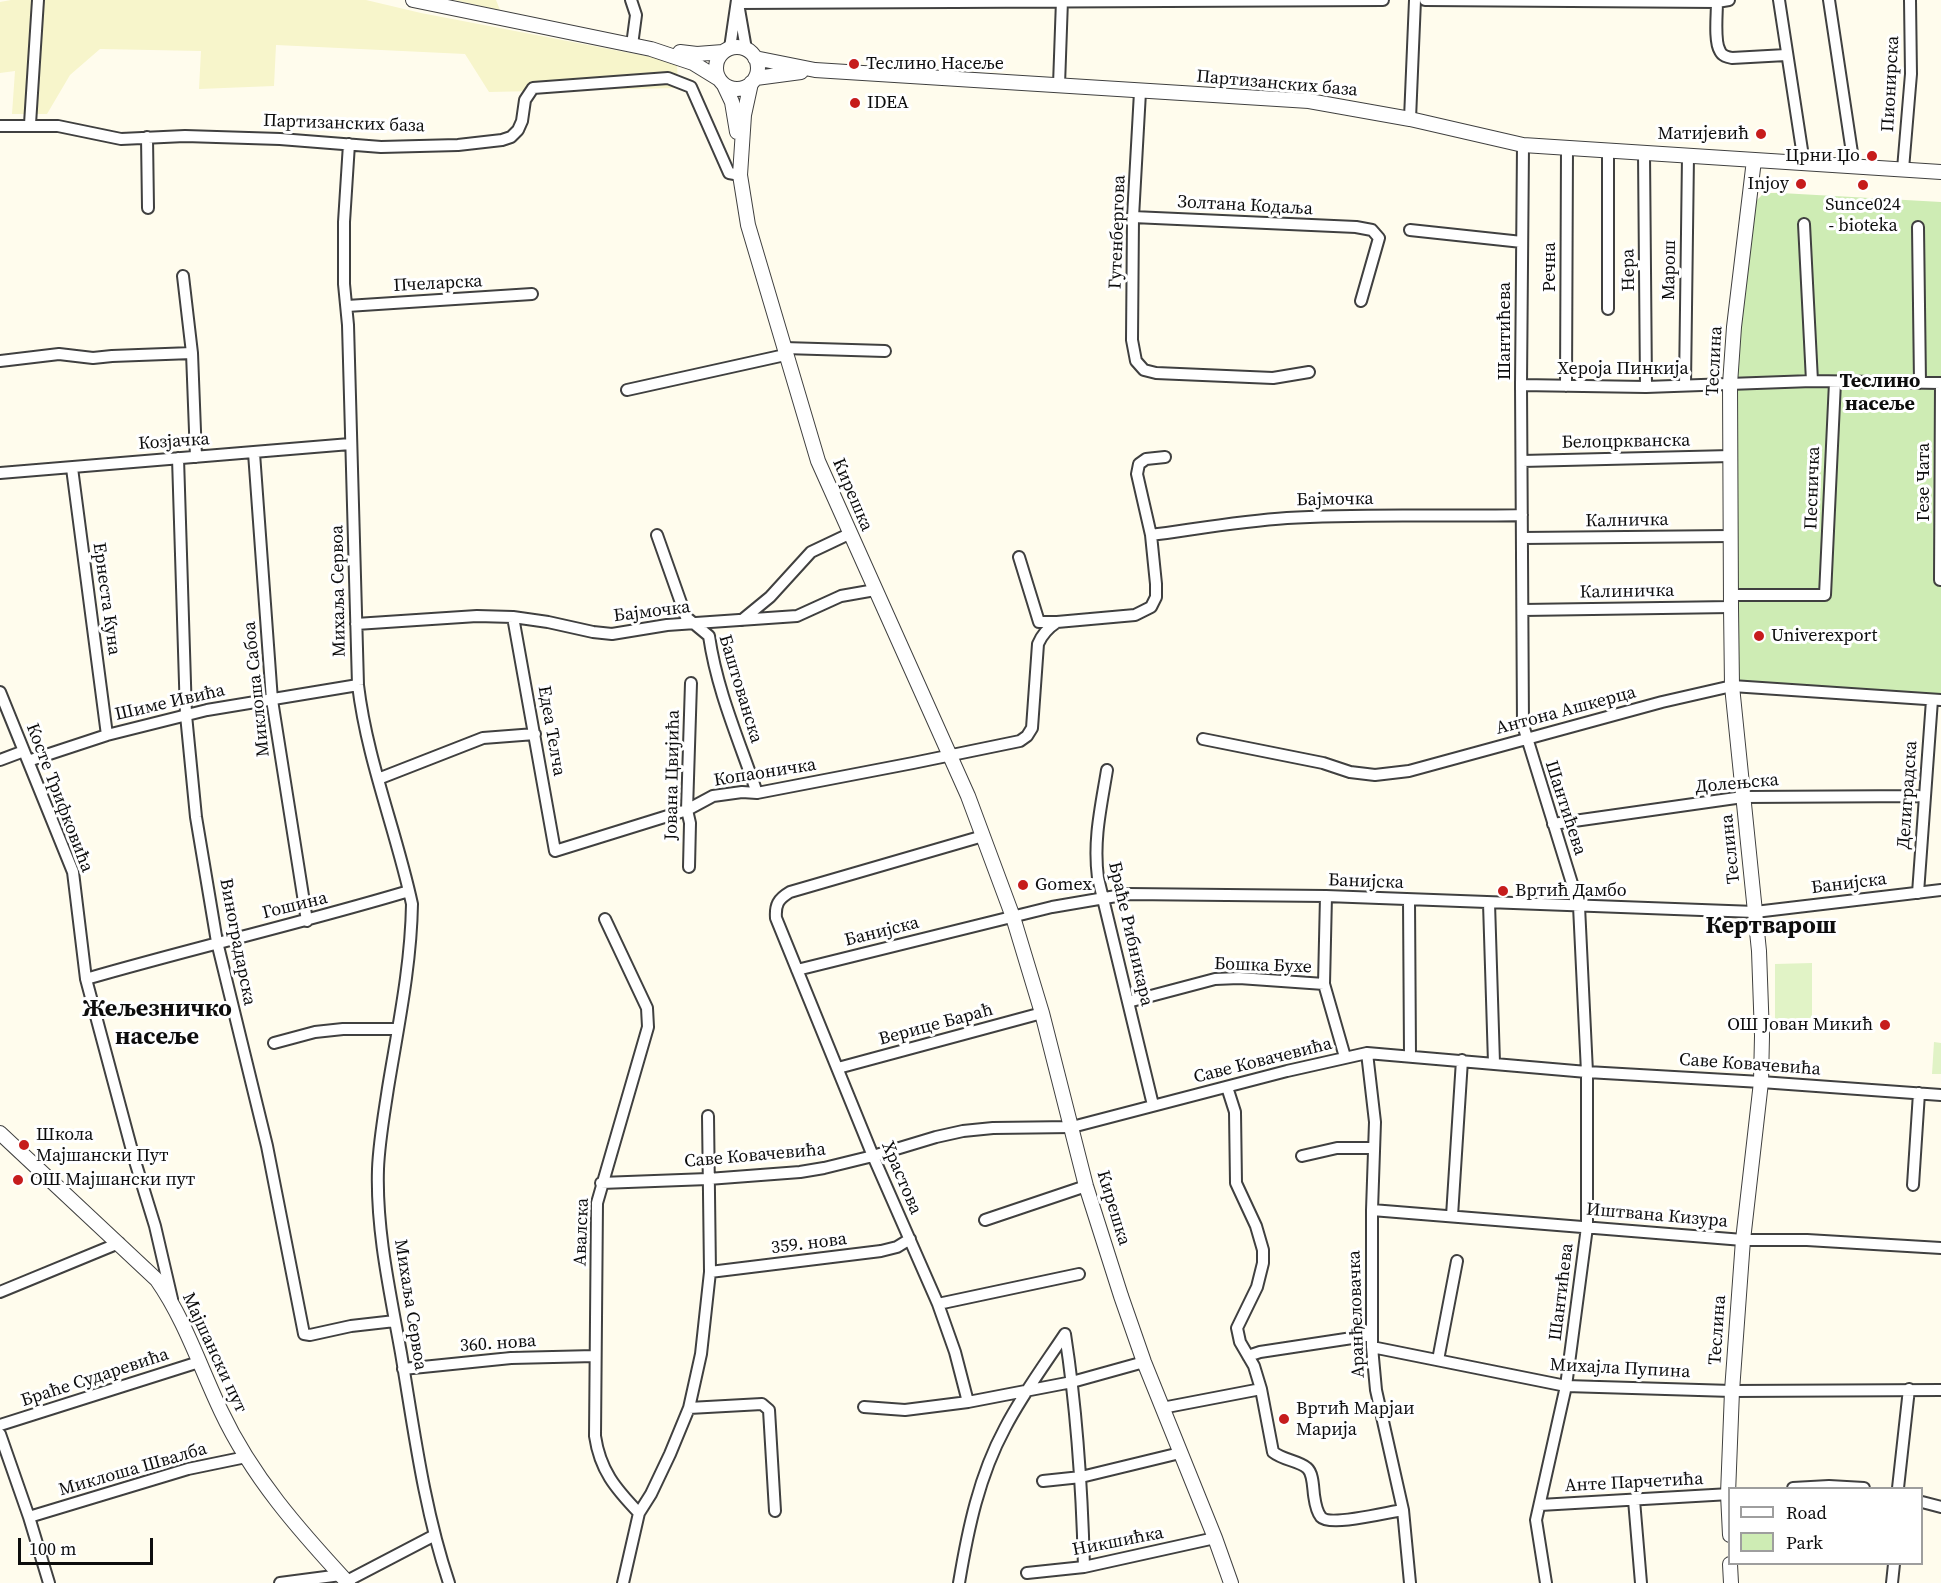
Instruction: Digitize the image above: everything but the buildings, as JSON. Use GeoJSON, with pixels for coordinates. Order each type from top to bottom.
{"type":"FeatureCollection","features":[{"type":"Feature","properties":{"kind":"street"},"geometry":{"type":"LineString","coordinates":[[30,124],[38,0]]}},
{"type":"Feature","properties":{"kind":"street"},"geometry":{"type":"LineString","coordinates":[[413,0],[651,49],[697,54],[738,47],[751,53]]}},
{"type":"Feature","properties":{"kind":"street"},"geometry":{"type":"LineString","coordinates":[[631,0],[636,15],[632,45]]}},
{"type":"Feature","properties":{"kind":"street"},"geometry":{"type":"LineString","coordinates":[[1059,85],[1062,0]]}},
{"type":"Feature","properties":{"kind":"street"},"geometry":{"type":"LineString","coordinates":[[737,2],[1383,0]]}},
{"type":"Feature","properties":{"kind":"street"},"geometry":{"type":"LineString","coordinates":[[1410,119],[1415,0]]}},
{"type":"Feature","properties":{"kind":"street"},"geometry":{"type":"LineString","coordinates":[[1425,0],[1717,2],[1730,0]]}},
{"type":"Feature","properties":{"kind":"street"},"geometry":{"type":"LineString","coordinates":[[1779,0],[1804,163]]}},
{"type":"Feature","properties":{"kind":"street"},"geometry":{"type":"LineString","coordinates":[[1829,0],[1854,166]]}},
{"type":"Feature","properties":{"kind":"street","name":"Пионирска"},"geometry":{"type":"LineString","coordinates":[[1903,169],[1911,74],[1910,0]]}},
{"type":"Feature","properties":{"kind":"street"},"geometry":{"type":"LineString","coordinates":[[651,49],[693,63],[722,82],[738,89],[754,80],[758,66],[751,53],[737,2]]}},
{"type":"Feature","properties":{"kind":"street"},"geometry":{"type":"LineString","coordinates":[[722,82],[716,65],[727,50],[737,2]]}},
{"type":"Feature","properties":{"kind":"street"},"geometry":{"type":"LineString","coordinates":[[1717,2],[1718,45],[1724,56],[1732,58],[1786,55]]}},
{"type":"Feature","properties":{"kind":"street","name":"Партизанских база"},"geometry":{"type":"LineString","coordinates":[[751,53],[815,70],[1309,101],[1410,119],[1523,145],[1941,172]]}},
{"type":"Feature","properties":{"kind":"street","name":"Партизанских база"},"geometry":{"type":"LineString","coordinates":[[754,80],[815,70]]}},
{"type":"Feature","properties":{"kind":"street","name":"Партизанских база"},"geometry":{"type":"LineString","coordinates":[[0,126],[30,124],[58,126],[121,139],[185,136],[412,147],[502,140],[518,130],[522,121],[525,100],[533,88],[668,78],[691,87],[729,173],[740,175]]}},
{"type":"Feature","properties":{"kind":"street","name":"Кирешка"},"geometry":{"type":"LineString","coordinates":[[754,80],[747,100],[740,175],[748,225],[818,461],[950,755],[1013,917],[1042,1013],[1086,1186],[1144,1362],[1231,1583]]}},
{"type":"Feature","properties":{"kind":"street","name":"Кирешка"},"geometry":{"type":"LineString","coordinates":[[722,82],[732,102],[741,152]]}},
{"type":"Feature","properties":{"kind":"street","name":"Гутенбергова"},"geometry":{"type":"LineString","coordinates":[[1140,92],[1133,217],[1132,340],[1136,361],[1144,370],[1156,373],[1273,378],[1309,372]]}},
{"type":"Feature","properties":{"kind":"street"},"geometry":{"type":"LineString","coordinates":[[147,138],[148,208]]}},
{"type":"Feature","properties":{"kind":"street","name":"Михаља Сервоа"},"geometry":{"type":"LineString","coordinates":[[349,144],[344,230],[344,284],[347,306],[358,685],[362,715],[411,904],[411,925],[378,1169],[382,1238],[415,1437],[435,1535],[449,1583]]}},
{"type":"Feature","properties":{"kind":"street","name":"Шантићева"},"geometry":{"type":"LineString","coordinates":[[1523,145],[1522,706],[1526,739],[1579,906],[1587,1072],[1587,1227],[1566,1386],[1536,1520],[1546,1583]]}},
{"type":"Feature","properties":{"kind":"street","name":"Речна"},"geometry":{"type":"LineString","coordinates":[[1566,386],[1567,148]]}},
{"type":"Feature","properties":{"kind":"street"},"geometry":{"type":"LineString","coordinates":[[1608,150],[1608,309]]}},
{"type":"Feature","properties":{"kind":"street","name":"Нера"},"geometry":{"type":"LineString","coordinates":[[1644,153],[1646,387]]}},
{"type":"Feature","properties":{"kind":"street","name":"Марош"},"geometry":{"type":"LineString","coordinates":[[1685,385],[1688,156]]}},
{"type":"Feature","properties":{"kind":"street","name":"Теслина"},"geometry":{"type":"LineString","coordinates":[[1729,1487],[1732,1391],[1743,1239],[1761,1082],[1762,1036],[1755,912],[1732,686],[1731,601],[1730,384],[1734,327],[1754,160]]}},
{"type":"Feature","properties":{"kind":"street","name":"Золтана Кодаља"},"geometry":{"type":"LineString","coordinates":[[1133,217],[1356,227],[1372,230],[1379,238],[1361,301]]}},
{"type":"Feature","properties":{"kind":"street"},"geometry":{"type":"LineString","coordinates":[[1804,224],[1812,381]]}},
{"type":"Feature","properties":{"kind":"street"},"geometry":{"type":"LineString","coordinates":[[1918,227],[1920,383]]}},
{"type":"Feature","properties":{"kind":"street"},"geometry":{"type":"LineString","coordinates":[[1410,230],[1522,242]]}},
{"type":"Feature","properties":{"kind":"street"},"geometry":{"type":"LineString","coordinates":[[183,276],[192,353],[195,457]]}},
{"type":"Feature","properties":{"kind":"street","name":"Пчеларска"},"geometry":{"type":"LineString","coordinates":[[347,306],[532,294]]}},
{"type":"Feature","properties":{"kind":"street"},"geometry":{"type":"LineString","coordinates":[[627,390],[785,351],[885,351]]}},
{"type":"Feature","properties":{"kind":"street"},"geometry":{"type":"LineString","coordinates":[[0,361],[59,354],[93,358],[192,353]]}},
{"type":"Feature","properties":{"kind":"street","name":"Хероја Пинкија"},"geometry":{"type":"LineString","coordinates":[[1521,385],[1646,387],[1812,381],[1941,383]]}},
{"type":"Feature","properties":{"kind":"street","name":"Песничка"},"geometry":{"type":"LineString","coordinates":[[1825,595],[1834,382]]}},
{"type":"Feature","properties":{"kind":"street","name":"Гезе Чата"},"geometry":{"type":"LineString","coordinates":[[1940,580],[1941,383]]}},
{"type":"Feature","properties":{"kind":"street","name":"Козјачка"},"geometry":{"type":"LineString","coordinates":[[0,473],[350,444]]}},
{"type":"Feature","properties":{"kind":"street","name":"Миклоша Сабоа"},"geometry":{"type":"LineString","coordinates":[[254,453],[272,700],[307,921]]}},
{"type":"Feature","properties":{"kind":"street","name":"Белоцркванска"},"geometry":{"type":"LineString","coordinates":[[1522,461],[1731,456]]}},
{"type":"Feature","properties":{"kind":"street"},"geometry":{"type":"LineString","coordinates":[[1039,622],[1135,615],[1151,607],[1156,591],[1150,535],[1137,474],[1139,464],[1146,459],[1165,457]]}},
{"type":"Feature","properties":{"kind":"street","name":"Виноградарска"},"geometry":{"type":"LineString","coordinates":[[178,458],[186,715],[196,817],[217,942],[267,1146],[304,1334],[310,1335],[351,1326],[395,1321]]}},
{"type":"Feature","properties":{"kind":"street","name":"Ернеста Куна"},"geometry":{"type":"LineString","coordinates":[[72,468],[107,735]]}},
{"type":"Feature","properties":{"kind":"street","name":"Бајмочка"},"geometry":{"type":"LineString","coordinates":[[1150,535],[1285,518],[1344,515],[1455,517],[1522,515]]}},
{"type":"Feature","properties":{"kind":"street"},"geometry":{"type":"LineString","coordinates":[[742,620],[770,597],[811,552],[849,534]]}},
{"type":"Feature","properties":{"kind":"street","name":"Баштованска"},"geometry":{"type":"LineString","coordinates":[[657,535],[686,617],[709,636],[713,662],[727,715],[757,793]]}},
{"type":"Feature","properties":{"kind":"street","name":"Калничка"},"geometry":{"type":"LineString","coordinates":[[1522,538],[1731,536]]}},
{"type":"Feature","properties":{"kind":"street"},"geometry":{"type":"LineString","coordinates":[[950,755],[1020,741],[1027,736],[1033,722],[1038,645],[1041,636],[1039,622],[1019,557]]}},
{"type":"Feature","properties":{"kind":"street","name":"Бајмочка"},"geometry":{"type":"LineString","coordinates":[[356,624],[477,616],[513,617],[612,634],[667,625],[797,616],[841,596],[875,590]]}},
{"type":"Feature","properties":{"kind":"street","name":"Калиничка"},"geometry":{"type":"LineString","coordinates":[[1523,610],[1825,595]]}},
{"type":"Feature","properties":{"kind":"street","name":"Едеа Телча"},"geometry":{"type":"LineString","coordinates":[[513,617],[555,851]]}},
{"type":"Feature","properties":{"kind":"street"},"geometry":{"type":"LineString","coordinates":[[1041,636],[1057,622]]}},
{"type":"Feature","properties":{"kind":"street","name":"Јована Цвијића"},"geometry":{"type":"LineString","coordinates":[[689,867],[690,823],[687,810],[691,684]]}},
{"type":"Feature","properties":{"kind":"street","name":"Шиме Ивића"},"geometry":{"type":"LineString","coordinates":[[0,760],[26,756],[207,710],[358,685]]}},
{"type":"Feature","properties":{"kind":"street","name":"Антона Ашкерца"},"geometry":{"type":"LineString","coordinates":[[1203,739],[1323,764],[1350,772],[1375,775],[1409,771],[1732,686],[1937,700]]}},
{"type":"Feature","properties":{"kind":"street","name":"Косте Трифковића"},"geometry":{"type":"LineString","coordinates":[[0,692],[73,872],[86,979],[134,1158],[155,1226],[172,1302]]}},
{"type":"Feature","properties":{"kind":"street","name":"Делиградска"},"geometry":{"type":"LineString","coordinates":[[1918,893],[1925,796],[1937,700]]}},
{"type":"Feature","properties":{"kind":"street"},"geometry":{"type":"LineString","coordinates":[[378,779],[483,738],[535,734]]}},
{"type":"Feature","properties":{"kind":"street","name":"Копаоничка"},"geometry":{"type":"LineString","coordinates":[[555,851],[687,810],[713,796],[742,792],[757,793],[950,755]]}},
{"type":"Feature","properties":{"kind":"street","name":"Браће Рибникара"},"geometry":{"type":"LineString","coordinates":[[1107,770],[1096,832],[1095,855],[1098,878],[1153,1105]]}},
{"type":"Feature","properties":{"kind":"street","name":"Долењска"},"geometry":{"type":"LineString","coordinates":[[1554,824],[1743,797],[1925,796]]}},
{"type":"Feature","properties":{"kind":"street"},"geometry":{"type":"LineString","coordinates":[[797,970],[776,918],[776,907],[781,898],[790,892],[982,836]]}},
{"type":"Feature","properties":{"kind":"street","name":"Банијска"},"geometry":{"type":"LineString","coordinates":[[797,970],[1013,917],[1128,894],[1326,896],[1755,912],[1941,890]]}},
{"type":"Feature","properties":{"kind":"street","name":"Гошина"},"geometry":{"type":"LineString","coordinates":[[86,979],[217,942],[307,921],[409,891]]}},
{"type":"Feature","properties":{"kind":"street"},"geometry":{"type":"LineString","coordinates":[[1324,984],[1326,896]]}},
{"type":"Feature","properties":{"kind":"street"},"geometry":{"type":"LineString","coordinates":[[1409,900],[1410,1056]]}},
{"type":"Feature","properties":{"kind":"street"},"geometry":{"type":"LineString","coordinates":[[1489,903],[1494,1063]]}},
{"type":"Feature","properties":{"kind":"street","name":"Авалска"},"geometry":{"type":"LineString","coordinates":[[606,920],[646,1008],[648,1027],[597,1203],[595,1436],[598,1455],[605,1472],[639,1513]]}},
{"type":"Feature","properties":{"kind":"street","name":"Храстова"},"geometry":{"type":"LineString","coordinates":[[797,970],[873,1156],[938,1304],[955,1352],[968,1401]]}},
{"type":"Feature","properties":{"kind":"street","name":"Бошка Бухе"},"geometry":{"type":"LineString","coordinates":[[1128,1002],[1215,979],[1239,978],[1324,984],[1345,1057]]}},
{"type":"Feature","properties":{"kind":"street","name":"Верице Бараћ"},"geometry":{"type":"LineString","coordinates":[[838,1068],[1042,1013]]}},
{"type":"Feature","properties":{"kind":"street"},"geometry":{"type":"LineString","coordinates":[[274,1043],[315,1032],[343,1029],[398,1029]]}},
{"type":"Feature","properties":{"kind":"street","name":"Саве Ковачевића"},"geometry":{"type":"LineString","coordinates":[[601,1183],[708,1179],[816,1170],[963,1131],[993,1128],[1072,1127],[1367,1053],[1587,1072],[1941,1095]]}},
{"type":"Feature","properties":{"kind":"street","name":"Аранђеловачка"},"geometry":{"type":"LineString","coordinates":[[1367,1053],[1375,1122],[1372,1210],[1372,1347],[1376,1390],[1403,1510],[1410,1583]]}},
{"type":"Feature","properties":{"kind":"street"},"geometry":{"type":"LineString","coordinates":[[1452,1216],[1462,1060]]}},
{"type":"Feature","properties":{"kind":"street"},"geometry":{"type":"LineString","coordinates":[[1227,1087],[1234,1112],[1236,1183],[1256,1226],[1263,1250],[1263,1263],[1257,1287],[1237,1328],[1240,1342],[1261,1389],[1273,1452],[1306,1467],[1311,1475],[1316,1506],[1321,1517],[1328,1521],[1403,1510]]}},
{"type":"Feature","properties":{"kind":"street"},"geometry":{"type":"LineString","coordinates":[[1913,1185],[1919,1093]]}},
{"type":"Feature","properties":{"kind":"street"},"geometry":{"type":"LineString","coordinates":[[623,1583],[639,1513],[670,1454],[689,1408],[701,1354],[710,1272],[708,1116]]}},
{"type":"Feature","properties":{"kind":"street","name":"Мајшански пут"},"geometry":{"type":"LineString","coordinates":[[0,1133],[156,1280],[172,1302],[221,1412],[246,1457],[291,1520],[345,1580]]}},
{"type":"Feature","properties":{"kind":"street"},"geometry":{"type":"LineString","coordinates":[[1302,1156],[1337,1148],[1374,1148]]}},
{"type":"Feature","properties":{"kind":"street"},"geometry":{"type":"LineString","coordinates":[[985,1220],[1086,1186]]}},
{"type":"Feature","properties":{"kind":"street","name":"Иштвана Кизура"},"geometry":{"type":"LineString","coordinates":[[1372,1210],[1743,1239],[1807,1240],[1941,1248]]}},
{"type":"Feature","properties":{"kind":"street","name":"359. нова"},"geometry":{"type":"LineString","coordinates":[[710,1272],[881,1251],[897,1247],[910,1239]]}},
{"type":"Feature","properties":{"kind":"street"},"geometry":{"type":"LineString","coordinates":[[0,1292],[119,1243]]}},
{"type":"Feature","properties":{"kind":"street"},"geometry":{"type":"LineString","coordinates":[[1438,1360],[1457,1261]]}},
{"type":"Feature","properties":{"kind":"street"},"geometry":{"type":"LineString","coordinates":[[938,1304],[1079,1274]]}},
{"type":"Feature","properties":{"kind":"street"},"geometry":{"type":"LineString","coordinates":[[959,1583],[968,1529],[982,1483],[1005,1427],[1065,1334],[1081,1477],[1084,1567]]}},
{"type":"Feature","properties":{"kind":"street"},"geometry":{"type":"LineString","coordinates":[[1248,1356],[1260,1352],[1372,1335]]}},
{"type":"Feature","properties":{"kind":"street","name":"Михајла Пупина"},"geometry":{"type":"LineString","coordinates":[[1372,1347],[1566,1386],[1732,1391],[1941,1390]]}},
{"type":"Feature","properties":{"kind":"street","name":"360. нова"},"geometry":{"type":"LineString","coordinates":[[403,1369],[511,1358],[595,1356]]}},
{"type":"Feature","properties":{"kind":"street","name":"Браће Сударевића"},"geometry":{"type":"LineString","coordinates":[[0,1425],[199,1362]]}},
{"type":"Feature","properties":{"kind":"street"},"geometry":{"type":"LineString","coordinates":[[864,1407],[905,1410],[968,1401],[1072,1382],[1144,1362]]}},
{"type":"Feature","properties":{"kind":"street"},"geometry":{"type":"LineString","coordinates":[[1162,1408],[1261,1389]]}},
{"type":"Feature","properties":{"kind":"street"},"geometry":{"type":"LineString","coordinates":[[1898,1487],[1909,1389]]}},
{"type":"Feature","properties":{"kind":"street"},"geometry":{"type":"LineString","coordinates":[[689,1408],[762,1404],[767,1406],[775,1511]]}},
{"type":"Feature","properties":{"kind":"street"},"geometry":{"type":"LineString","coordinates":[[0,1434],[49,1583]]}},
{"type":"Feature","properties":{"kind":"street"},"geometry":{"type":"LineString","coordinates":[[1043,1481],[1081,1477],[1180,1453]]}},
{"type":"Feature","properties":{"kind":"street","name":"Миклоша Швалба"},"geometry":{"type":"LineString","coordinates":[[29,1517],[196,1467],[246,1457]]}},
{"type":"Feature","properties":{"kind":"street"},"geometry":{"type":"LineString","coordinates":[[1811,1487],[1846,1487]]}},
{"type":"Feature","properties":{"kind":"street","name":"Анте Парчетића"},"geometry":{"type":"LineString","coordinates":[[1540,1505],[1728,1494]]}},
{"type":"Feature","properties":{"kind":"street"},"geometry":{"type":"LineString","coordinates":[[1634,1500],[1641,1583]]}},
{"type":"Feature","properties":{"kind":"street"},"geometry":{"type":"LineString","coordinates":[[1923,1502],[1941,1507]]}},
{"type":"Feature","properties":{"kind":"street"},"geometry":{"type":"LineString","coordinates":[[280,1583],[345,1580],[435,1535]]}},
{"type":"Feature","properties":{"kind":"street","name":"Никшићка"},"geometry":{"type":"LineString","coordinates":[[1027,1573],[1084,1567],[1215,1538]]}},
{"type":"Feature","properties":{"kind":"street"},"geometry":{"type":"LineString","coordinates":[[1730,1565],[1731,1583]]}},
{"type":"Feature","properties":{"kind":"street"},"geometry":{"type":"LineString","coordinates":[[1892,1583],[1894,1565]]}},
{"type":"Feature","properties":{"kind":"shaded area"},"geometry":{"type":"Polygon","coordinates":[[[11,0],[366,0],[421,13],[677,62],[678,88],[489,92],[465,54],[276,45],[274,86],[199,89],[201,51],[100,49],[70,75],[47,114],[12,114],[15,71],[0,73],[0,2],[11,0]]]}},
{"type":"Feature","properties":{"kind":"shaded area"},"geometry":{"type":"Polygon","coordinates":[[[454,0],[496,0],[500,10],[454,0]]]}},
{"type":"Feature","properties":{"kind":"green space"},"geometry":{"type":"Polygon","coordinates":[[[1764,193],[1941,202],[1941,698],[1734,684],[1732,389],[1752,205],[1764,193]]]}},
{"type":"Feature","properties":{"kind":"green space"},"geometry":{"type":"Polygon","coordinates":[[[1812,963],[1812,1018],[1775,1019],[1775,964],[1812,963]]]}},
{"type":"Feature","properties":{"kind":"green space"},"geometry":{"type":"Polygon","coordinates":[[[1934,1042],[1941,1043],[1941,1074],[1932,1074],[1934,1042]]]}},
{"type":"Feature","properties":{"kind":"place","name":"Теслино Насеље"},"geometry":{"type":"Point","coordinates":[854,64]}},
{"type":"Feature","properties":{"kind":"place","name":"IDEA"},"geometry":{"type":"Point","coordinates":[855,103]}},
{"type":"Feature","properties":{"kind":"place","name":"Матијевић"},"geometry":{"type":"Point","coordinates":[1761,134]}},
{"type":"Feature","properties":{"kind":"place","name":"Црни Џо"},"geometry":{"type":"Point","coordinates":[1872,156]}},
{"type":"Feature","properties":{"kind":"place","name":"Injoy"},"geometry":{"type":"Point","coordinates":[1801,184]}},
{"type":"Feature","properties":{"kind":"place","name":"Sunce024 - bioteka"},"geometry":{"type":"Point","coordinates":[1863,185]}},
{"type":"Feature","properties":{"kind":"place","name":"Univerexport"},"geometry":{"type":"Point","coordinates":[1759,636]}},
{"type":"Feature","properties":{"kind":"place","name":"Gomex"},"geometry":{"type":"Point","coordinates":[1023,885]}},
{"type":"Feature","properties":{"kind":"place","name":"Вртић Дамбо"},"geometry":{"type":"Point","coordinates":[1503,891]}},
{"type":"Feature","properties":{"kind":"place","name":"ОШ Јован Микић"},"geometry":{"type":"Point","coordinates":[1885,1025]}},
{"type":"Feature","properties":{"kind":"place","name":"Школа Мајшански Пут"},"geometry":{"type":"Point","coordinates":[24,1145]}},
{"type":"Feature","properties":{"kind":"place","name":"ОШ Мајшански пут"},"geometry":{"type":"Point","coordinates":[18,1180]}},
{"type":"Feature","properties":{"kind":"place","name":"Вртић Марјаи Марија"},"geometry":{"type":"Point","coordinates":[1284,1419]}},
{"type":"Feature","properties":{"kind":"district","name":"Теслино насеље"},"geometry":{"type":"Point","coordinates":[1880,394]}},
{"type":"Feature","properties":{"kind":"district","name":"Кертварош"},"geometry":{"type":"Point","coordinates":[1771,927]}},
{"type":"Feature","properties":{"kind":"district","name":"Жељезничко насеље"},"geometry":{"type":"Point","coordinates":[157,1024]}}]}
